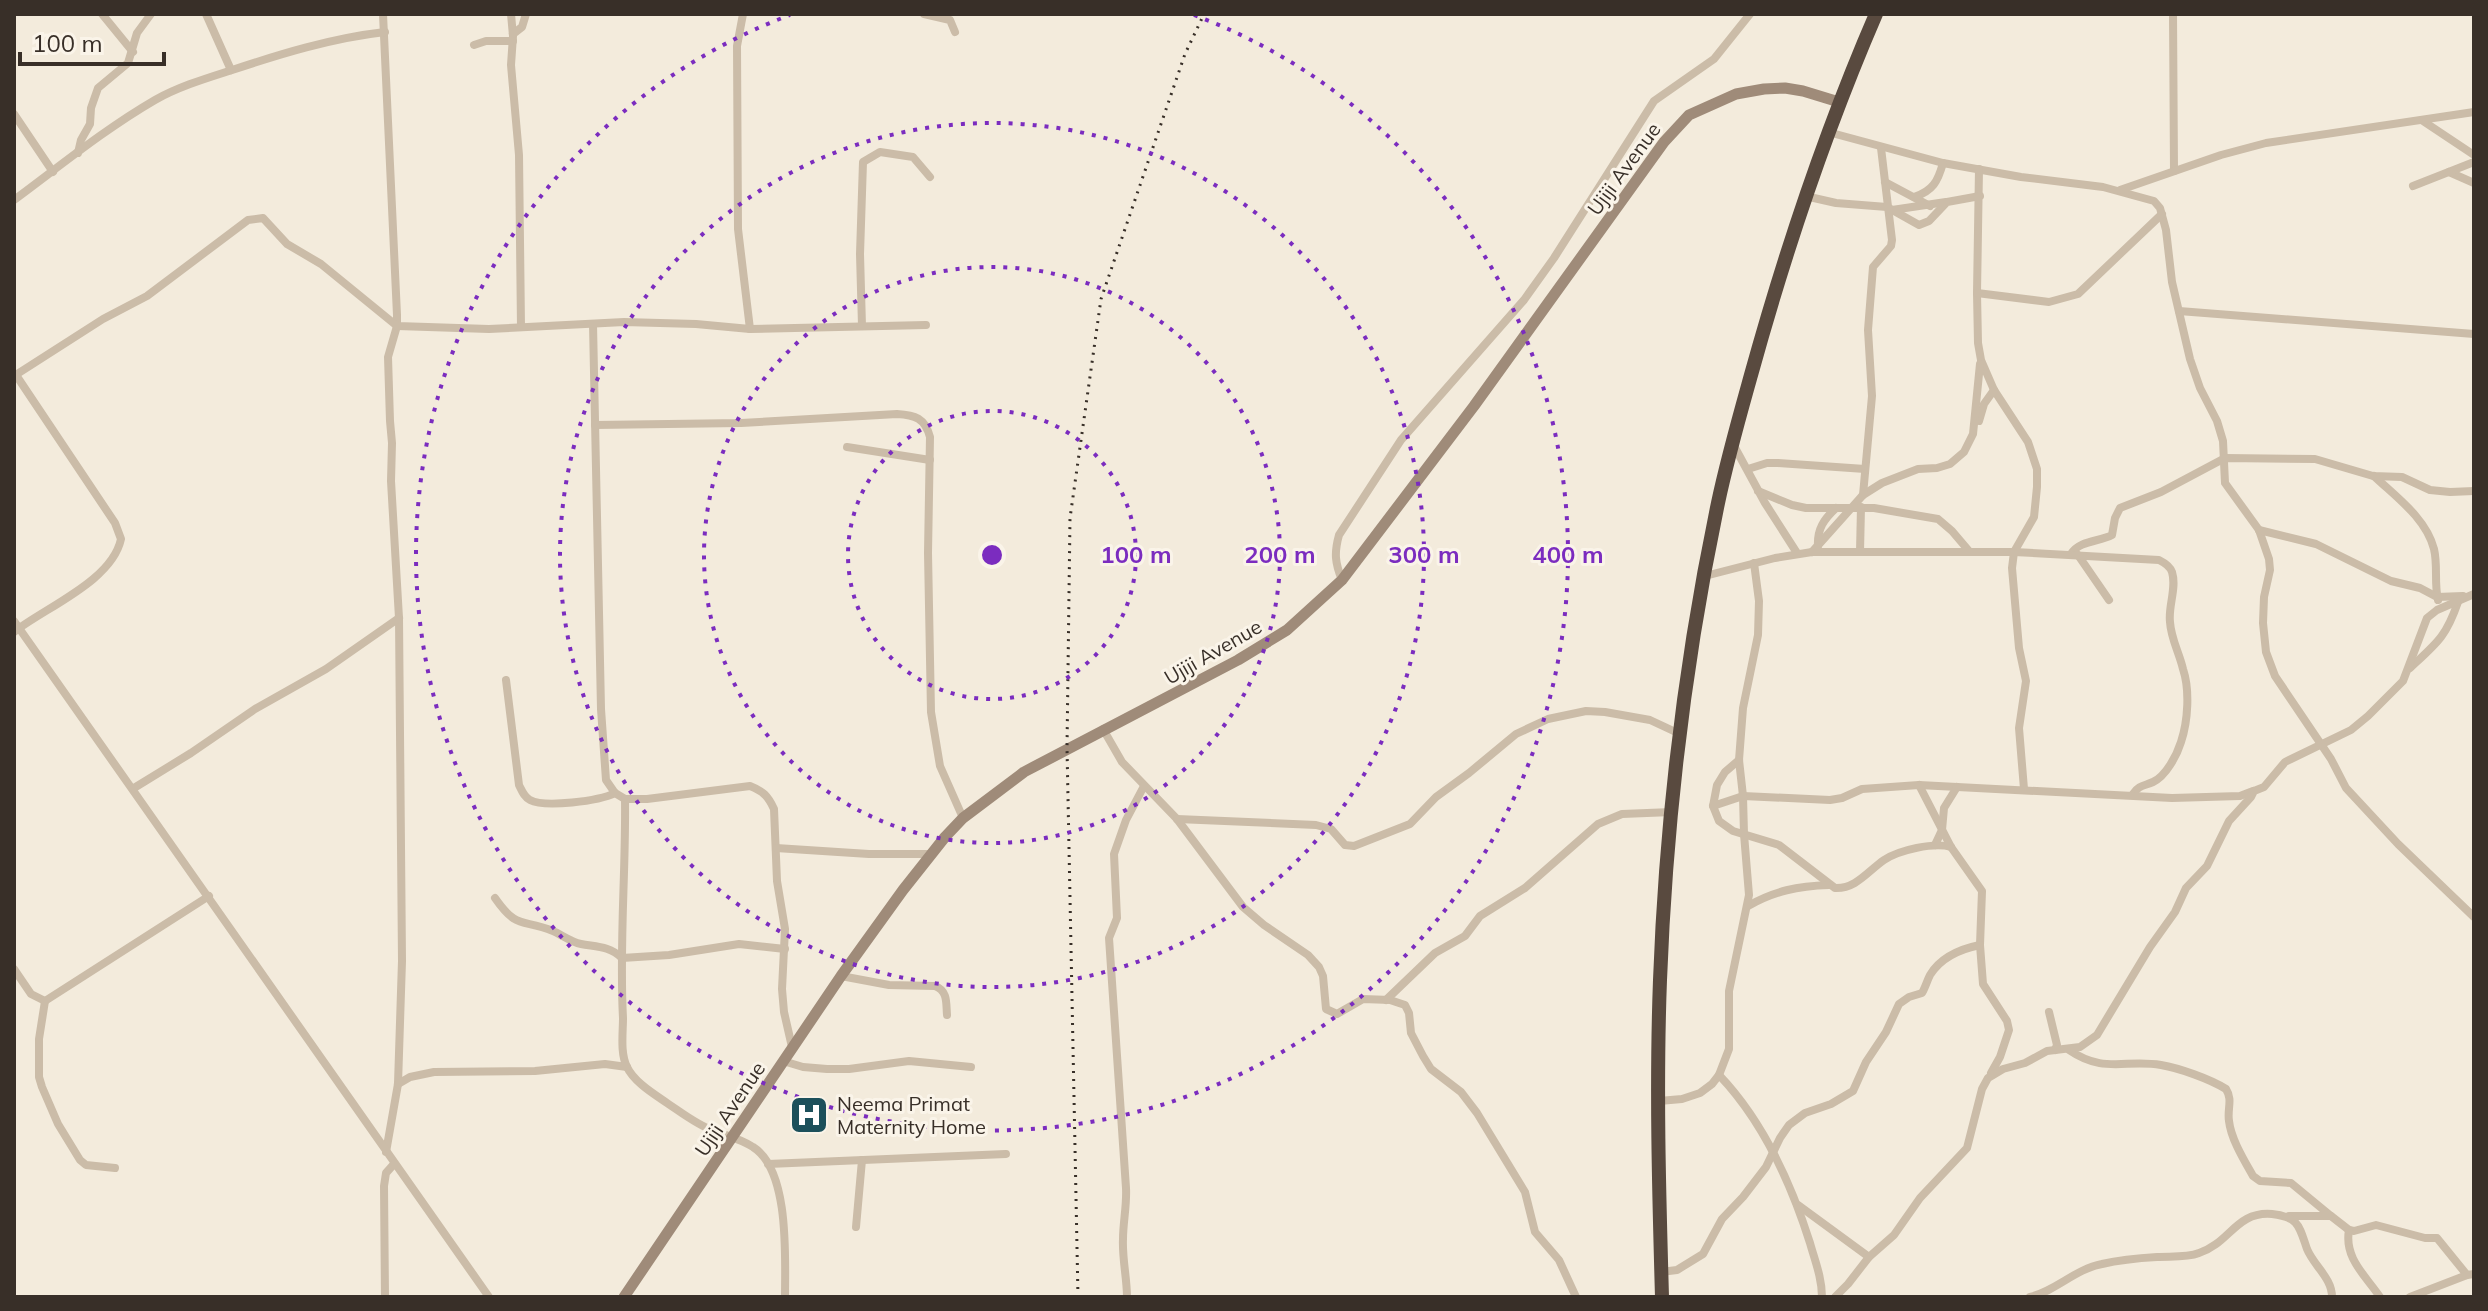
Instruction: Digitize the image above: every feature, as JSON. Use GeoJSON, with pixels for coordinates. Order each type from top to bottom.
{"type":"FeatureCollection","features":[{"type":"Feature","properties":{"kind":"highway"},"geometry":{"type":"LineString","coordinates":[[1662,1297],[1660,978],[1672,812],[1689,666],[1718,502],[1764,326],[1805,195],[1876,14]]}},
{"type":"Feature","properties":{"kind":"main road","name":"Ujiji Avenue"},"geometry":{"type":"LineString","coordinates":[[624,1297],[841,976],[931,854],[963,818],[1024,772],[1177,693],[1287,630],[1342,580],[1483,395],[1676,127],[1689,115],[1736,94],[1764,89],[1803,91],[1839,102]]}},
{"type":"Feature","properties":{"kind":"street"},"geometry":{"type":"LineString","coordinates":[[102,14],[133,52]]}},
{"type":"Feature","properties":{"kind":"street"},"geometry":{"type":"LineString","coordinates":[[77,153],[90,124],[91,108],[98,88],[128,63],[137,33],[151,14]]}},
{"type":"Feature","properties":{"kind":"street"},"geometry":{"type":"LineString","coordinates":[[206,14],[231,70]]}},
{"type":"Feature","properties":{"kind":"street"},"geometry":{"type":"LineString","coordinates":[[383,14],[397,326],[388,367],[399,618],[402,961],[398,1084],[386,1152]]}},
{"type":"Feature","properties":{"kind":"street"},"geometry":{"type":"LineString","coordinates":[[511,14],[511,65],[519,155],[521,327]]}},
{"type":"Feature","properties":{"kind":"street"},"geometry":{"type":"LineString","coordinates":[[474,45],[513,37],[522,27],[526,14]]}},
{"type":"Feature","properties":{"kind":"street"},"geometry":{"type":"LineString","coordinates":[[743,14],[737,46],[738,215],[750,329]]}},
{"type":"Feature","properties":{"kind":"street"},"geometry":{"type":"LineString","coordinates":[[924,14],[950,20],[955,32]]}},
{"type":"Feature","properties":{"kind":"street"},"geometry":{"type":"LineString","coordinates":[[1342,580],[1335,563],[1339,535],[1401,440],[1524,300],[1654,101],[1714,59],[1750,14]]}},
{"type":"Feature","properties":{"kind":"street"},"geometry":{"type":"LineString","coordinates":[[2173,14],[2174,171]]}},
{"type":"Feature","properties":{"kind":"street"},"geometry":{"type":"LineString","coordinates":[[14,200],[156,99],[192,83],[268,58],[335,40],[385,32]]}},
{"type":"Feature","properties":{"kind":"street"},"geometry":{"type":"LineString","coordinates":[[2119,190],[2231,152],[2280,140],[2474,112]]}},
{"type":"Feature","properties":{"kind":"street"},"geometry":{"type":"LineString","coordinates":[[14,114],[53,172]]}},
{"type":"Feature","properties":{"kind":"street"},"geometry":{"type":"LineString","coordinates":[[2423,121],[2474,155]]}},
{"type":"Feature","properties":{"kind":"street"},"geometry":{"type":"LineString","coordinates":[[1828,132],[1943,163],[2119,190],[2154,201],[2162,214],[2172,282],[2190,359],[2221,431],[2225,483],[2259,530],[2264,542],[2270,570],[2263,603],[2263,623],[2266,652],[2275,676],[2334,763],[2346,788],[2398,844],[2474,917]]}},
{"type":"Feature","properties":{"kind":"street"},"geometry":{"type":"LineString","coordinates":[[1815,549],[1858,507],[1863,495],[1872,381],[1868,330],[1873,267],[1891,246],[1892,240],[1881,148]]}},
{"type":"Feature","properties":{"kind":"street"},"geometry":{"type":"LineString","coordinates":[[862,326],[860,254],[863,162],[880,152],[913,157],[930,177]]}},
{"type":"Feature","properties":{"kind":"street"},"geometry":{"type":"LineString","coordinates":[[2413,186],[2474,162]]}},
{"type":"Feature","properties":{"kind":"street"},"geometry":{"type":"LineString","coordinates":[[1914,197],[1925,194],[1937,183],[1943,163]]}},
{"type":"Feature","properties":{"kind":"street"},"geometry":{"type":"LineString","coordinates":[[1979,169],[1977,293],[1981,360],[1994,390],[2028,442],[2037,469],[2034,517],[2014,552],[2012,580],[2019,648],[2026,681],[2019,728],[2024,789]]}},
{"type":"Feature","properties":{"kind":"street"},"geometry":{"type":"LineString","coordinates":[[2449,172],[2474,183]]}},
{"type":"Feature","properties":{"kind":"street"},"geometry":{"type":"LineString","coordinates":[[1885,182],[1931,206]]}},
{"type":"Feature","properties":{"kind":"street"},"geometry":{"type":"LineString","coordinates":[[1805,195],[1836,203],[1890,208],[1931,206],[1980,196]]}},
{"type":"Feature","properties":{"kind":"street"},"geometry":{"type":"LineString","coordinates":[[1890,208],[1914,223],[1924,224],[1947,202]]}},
{"type":"Feature","properties":{"kind":"street"},"geometry":{"type":"LineString","coordinates":[[1977,293],[2049,302],[2078,294],[2162,214]]}},
{"type":"Feature","properties":{"kind":"street"},"geometry":{"type":"LineString","coordinates":[[489,1297],[134,788],[15,627],[94,577],[115,555],[121,539],[115,523],[15,376],[103,319],[147,296],[219,240],[248,220],[258,217],[263,218],[290,247],[321,264],[397,326],[489,329],[624,322],[750,329],[926,325]]}},
{"type":"Feature","properties":{"kind":"street"},"geometry":{"type":"LineString","coordinates":[[2179,311],[2474,334]]}},
{"type":"Feature","properties":{"kind":"street"},"geometry":{"type":"LineString","coordinates":[[593,324],[601,722],[606,780],[615,793],[625,799],[750,786],[761,790],[769,798],[774,809],[785,949],[784,1012],[792,1047]]}},
{"type":"Feature","properties":{"kind":"street"},"geometry":{"type":"LineString","coordinates":[[1973,434],[1981,360]]}},
{"type":"Feature","properties":{"kind":"street"},"geometry":{"type":"LineString","coordinates":[[1863,495],[1882,483],[1918,469],[1950,464],[1964,452],[1984,404],[1994,390]]}},
{"type":"Feature","properties":{"kind":"street"},"geometry":{"type":"LineString","coordinates":[[595,425],[714,424],[911,415],[927,425],[930,437],[928,553],[931,712],[940,766],[963,818]]}},
{"type":"Feature","properties":{"kind":"street"},"geometry":{"type":"LineString","coordinates":[[1733,444],[1797,553]]}},
{"type":"Feature","properties":{"kind":"street"},"geometry":{"type":"LineString","coordinates":[[847,447],[930,460]]}},
{"type":"Feature","properties":{"kind":"street"},"geometry":{"type":"LineString","coordinates":[[2109,600],[2074,549],[2112,535],[2120,508],[2161,492],[2225,458],[2315,459],[2373,476],[2402,477],[2439,491],[2474,491]]}},
{"type":"Feature","properties":{"kind":"street"},"geometry":{"type":"LineString","coordinates":[[1748,469],[1778,463],[1865,469]]}},
{"type":"Feature","properties":{"kind":"street"},"geometry":{"type":"LineString","coordinates":[[2373,476],[2406,506],[2427,532],[2434,551],[2437,597],[2441,608]]}},
{"type":"Feature","properties":{"kind":"street"},"geometry":{"type":"LineString","coordinates":[[1758,491],[1792,505],[1820,509],[1858,507],[1915,513],[1938,519],[1969,551]]}},
{"type":"Feature","properties":{"kind":"street"},"geometry":{"type":"LineString","coordinates":[[1858,507],[1860,552]]}},
{"type":"Feature","properties":{"kind":"street"},"geometry":{"type":"LineString","coordinates":[[1815,549],[1822,523],[1837,508]]}},
{"type":"Feature","properties":{"kind":"street"},"geometry":{"type":"LineString","coordinates":[[2259,530],[2316,544],[2391,581],[2420,588],[2437,597],[2473,595]]}},
{"type":"Feature","properties":{"kind":"street"},"geometry":{"type":"LineString","coordinates":[[1705,576],[1815,549],[2075,554],[2159,560],[2167,564],[2172,571],[2173,586],[2169,613],[2172,641],[2185,674],[2187,689],[2184,727],[2181,743],[2163,773],[2152,783],[2140,786],[2133,794]]}},
{"type":"Feature","properties":{"kind":"street"},"geometry":{"type":"LineString","coordinates":[[1659,1101],[1682,1099],[1700,1093],[1719,1075],[1729,1049],[1729,991],[1748,906],[1739,760],[1743,708],[1758,635],[1759,601],[1754,563]]}},
{"type":"Feature","properties":{"kind":"street"},"geometry":{"type":"LineString","coordinates":[[2409,670],[2424,623],[2431,614],[2473,595]]}},
{"type":"Feature","properties":{"kind":"street"},"geometry":{"type":"LineString","coordinates":[[1713,806],[1743,796],[1830,800],[1862,789],[1919,785],[2172,798],[2240,796],[2264,787],[2285,762],[2351,730],[2368,716],[2441,640],[2458,602]]}},
{"type":"Feature","properties":{"kind":"street"},"geometry":{"type":"LineString","coordinates":[[134,788],[255,709],[326,669],[399,618]]}},
{"type":"Feature","properties":{"kind":"street"},"geometry":{"type":"LineString","coordinates":[[506,680],[519,785],[523,795],[533,802],[547,802],[591,801],[615,793]]}},
{"type":"Feature","properties":{"kind":"street"},"geometry":{"type":"LineString","coordinates":[[1177,819],[1316,825],[1331,829],[1345,845],[1354,846],[1410,824],[1436,797],[1516,734],[1548,719],[1586,711],[1605,712],[1650,720],[1680,734]]}},
{"type":"Feature","properties":{"kind":"street"},"geometry":{"type":"LineString","coordinates":[[1103,729],[1122,762],[1177,819],[1250,915],[1308,955],[1319,967],[1323,976],[1326,1009],[1337,1014],[1359,1000],[1386,1000],[1405,1005],[1411,1033],[1423,1056],[1431,1069],[1461,1092],[1477,1113],[1525,1192],[1535,1232],[1559,1260],[1576,1297]]}},
{"type":"Feature","properties":{"kind":"street"},"geometry":{"type":"LineString","coordinates":[[1739,760],[1720,777],[1714,796],[1715,814],[1725,827],[1779,845],[1829,885]]}},
{"type":"Feature","properties":{"kind":"street"},"geometry":{"type":"LineString","coordinates":[[1835,1297],[1869,1257],[1894,1235],[1920,1198],[1967,1148],[1982,1089],[2000,1057],[2009,1030],[2007,1021],[1983,984],[1980,945],[1982,891],[1951,847],[1919,785]]}},
{"type":"Feature","properties":{"kind":"street"},"geometry":{"type":"LineString","coordinates":[[1127,1297],[1123,1242],[1127,1206],[1109,938],[1117,918],[1114,854],[1126,820],[1144,786]]}},
{"type":"Feature","properties":{"kind":"street"},"geometry":{"type":"LineString","coordinates":[[1935,845],[1942,830],[1944,808],[1957,787]]}},
{"type":"Feature","properties":{"kind":"street"},"geometry":{"type":"LineString","coordinates":[[1988,1078],[2039,1054],[2069,1050],[2091,1041],[2103,1027],[2150,947],[2175,912],[2186,888],[2202,872],[2229,821],[2254,791]]}},
{"type":"Feature","properties":{"kind":"street"},"geometry":{"type":"LineString","coordinates":[[625,799],[622,958],[623,1043],[627,1067],[653,1094],[692,1120],[757,1149],[768,1164],[776,1179],[782,1218],[785,1297]]}},
{"type":"Feature","properties":{"kind":"street"},"geometry":{"type":"LineString","coordinates":[[1386,1000],[1435,953],[1465,936],[1480,916],[1525,888],[1598,824],[1636,811],[1672,812]]}},
{"type":"Feature","properties":{"kind":"street"},"geometry":{"type":"LineString","coordinates":[[1748,906],[1798,886],[1844,888],[1892,856],[1935,845],[1951,847]]}},
{"type":"Feature","properties":{"kind":"street"},"geometry":{"type":"LineString","coordinates":[[776,848],[931,854]]}},
{"type":"Feature","properties":{"kind":"street"},"geometry":{"type":"LineString","coordinates":[[115,1168],[86,1165],[80,1160],[58,1124],[42,1087],[39,1039],[45,1001],[209,896]]}},
{"type":"Feature","properties":{"kind":"street"},"geometry":{"type":"LineString","coordinates":[[495,898],[509,917],[519,923],[549,929],[578,943],[610,948],[622,958],[669,955],[739,944],[785,949]]}},
{"type":"Feature","properties":{"kind":"street"},"geometry":{"type":"LineString","coordinates":[[1661,1272],[1677,1270],[1703,1254],[1722,1219],[1752,1186],[1780,1138],[1797,1118],[1853,1091],[1899,1004],[1924,991],[1930,974],[1950,955],[1980,945]]}},
{"type":"Feature","properties":{"kind":"street"},"geometry":{"type":"LineString","coordinates":[[14,969],[31,994],[45,1001]]}},
{"type":"Feature","properties":{"kind":"street"},"geometry":{"type":"LineString","coordinates":[[841,976],[889,985],[941,988],[945,993],[947,1015]]}},
{"type":"Feature","properties":{"kind":"street"},"geometry":{"type":"LineString","coordinates":[[2049,1012],[2057,1045],[2055,1050]]}},
{"type":"Feature","properties":{"kind":"street"},"geometry":{"type":"LineString","coordinates":[[2069,1050],[2083,1060],[2108,1065],[2169,1067],[2226,1089],[2231,1102],[2231,1129],[2253,1176],[2260,1181],[2291,1183],[2349,1230],[2376,1225],[2425,1238],[2437,1238],[2470,1274],[2410,1297]]}},
{"type":"Feature","properties":{"kind":"street"},"geometry":{"type":"LineString","coordinates":[[783,1061],[827,1069],[909,1061],[971,1067]]}},
{"type":"Feature","properties":{"kind":"street"},"geometry":{"type":"LineString","coordinates":[[398,1084],[410,1077],[434,1072],[535,1071],[605,1064],[627,1067]]}},
{"type":"Feature","properties":{"kind":"street"},"geometry":{"type":"LineString","coordinates":[[1719,1075],[1741,1100],[1798,1205],[1821,1282],[1822,1297]]}},
{"type":"Feature","properties":{"kind":"street"},"geometry":{"type":"LineString","coordinates":[[768,1164],[1006,1154]]}},
{"type":"Feature","properties":{"kind":"street"},"geometry":{"type":"LineString","coordinates":[[856,1227],[862,1160]]}},
{"type":"Feature","properties":{"kind":"street"},"geometry":{"type":"LineString","coordinates":[[385,1297],[384,1186],[386,1173],[394,1164]]}},
{"type":"Feature","properties":{"kind":"street"},"geometry":{"type":"LineString","coordinates":[[1798,1205],[1869,1257]]}},
{"type":"Feature","properties":{"kind":"street"},"geometry":{"type":"LineString","coordinates":[[2030,1297],[2100,1264],[2200,1253],[2253,1215],[2331,1216]]}},
{"type":"Feature","properties":{"kind":"street"},"geometry":{"type":"LineString","coordinates":[[2289,1216],[2298,1224],[2311,1256],[2329,1282],[2332,1297]]}},
{"type":"Feature","properties":{"kind":"street"},"geometry":{"type":"LineString","coordinates":[[2349,1230],[2347,1241],[2351,1257],[2380,1297]]}},
{"type":"Feature","properties":{"kind":"railway"},"geometry":{"type":"LineString","coordinates":[[1078,1297],[1067,748],[1070,518],[1101,299],[1185,54],[1204,14]]}},
{"type":"Feature","properties":{"kind":"place","name":"Neema Primat Maternity Home"},"geometry":{"type":"Point","coordinates":[809,1115]}}]}
